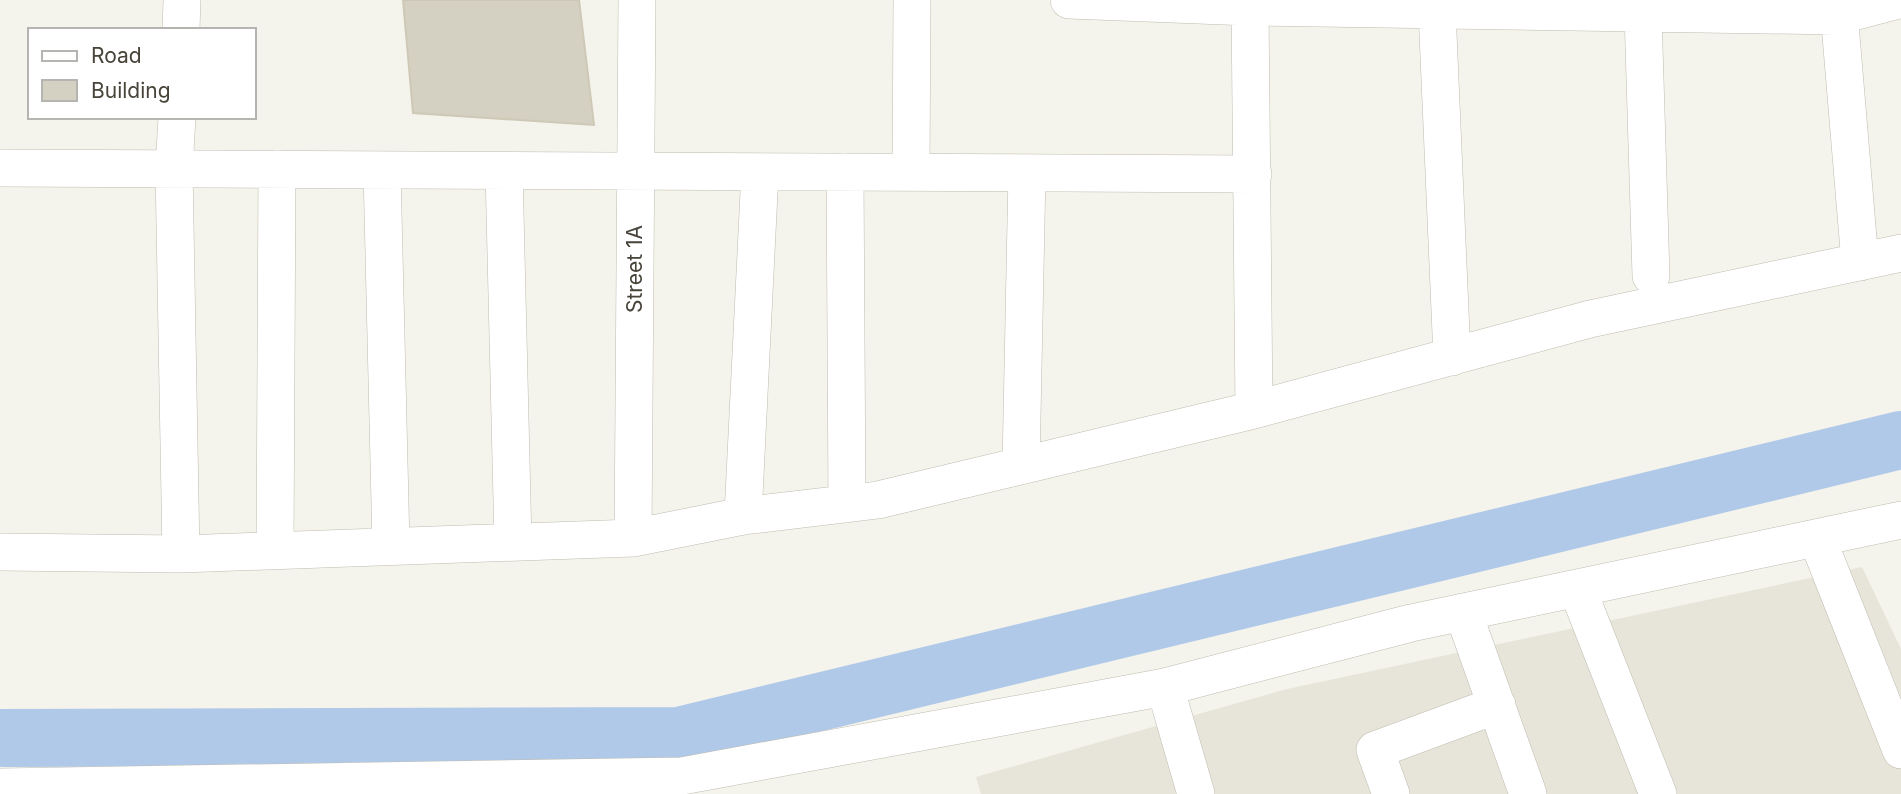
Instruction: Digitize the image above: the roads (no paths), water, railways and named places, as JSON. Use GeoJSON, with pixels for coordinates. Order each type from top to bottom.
{"type":"FeatureCollection","features":[{"type":"Feature","properties":{"kind":"street"},"geometry":{"type":"LineString","coordinates":[[181,28],[182,0]]}},
{"type":"Feature","properties":{"kind":"street","name":"Street 1A"},"geometry":{"type":"LineString","coordinates":[[633,538],[637,0]]}},
{"type":"Feature","properties":{"kind":"street"},"geometry":{"type":"LineString","coordinates":[[911,173],[912,0]]}},
{"type":"Feature","properties":{"kind":"street"},"geometry":{"type":"LineString","coordinates":[[1069,0],[1250,7],[1340,4],[1437,10],[1643,13],[1837,8],[1899,0]]}},
{"type":"Feature","properties":{"kind":"street"},"geometry":{"type":"LineString","coordinates":[[1250,7],[1254,410]]}},
{"type":"Feature","properties":{"kind":"street"},"geometry":{"type":"LineString","coordinates":[[1837,8],[1860,262]]}},
{"type":"Feature","properties":{"kind":"street"},"geometry":{"type":"LineString","coordinates":[[1437,10],[1452,357]]}},
{"type":"Feature","properties":{"kind":"street"},"geometry":{"type":"LineString","coordinates":[[1643,13],[1651,276]]}},
{"type":"Feature","properties":{"kind":"street"},"geometry":{"type":"LineString","coordinates":[[177,119],[174,169],[181,554]]}},
{"type":"Feature","properties":{"kind":"street"},"geometry":{"type":"LineString","coordinates":[[0,167],[1253,174]]}},
{"type":"Feature","properties":{"kind":"street"},"geometry":{"type":"LineString","coordinates":[[275,550],[277,169]]}},
{"type":"Feature","properties":{"kind":"street"},"geometry":{"type":"LineString","coordinates":[[382,170],[391,546]]}},
{"type":"Feature","properties":{"kind":"street"},"geometry":{"type":"LineString","coordinates":[[504,171],[513,542]]}},
{"type":"Feature","properties":{"kind":"street"},"geometry":{"type":"LineString","coordinates":[[743,516],[760,172]]}},
{"type":"Feature","properties":{"kind":"street"},"geometry":{"type":"LineString","coordinates":[[845,172],[846,504]]}},
{"type":"Feature","properties":{"kind":"street"},"geometry":{"type":"LineString","coordinates":[[1021,466],[1027,173]]}},
{"type":"Feature","properties":{"kind":"street"},"geometry":{"type":"LineString","coordinates":[[0,552],[181,554],[633,538],[743,516],[878,500],[1254,410],[1590,319],[1901,253]]}},
{"type":"Feature","properties":{"kind":"street"},"geometry":{"type":"LineString","coordinates":[[0,787],[683,785],[1166,687],[1464,612],[1901,520]]}},
{"type":"Feature","properties":{"kind":"street"},"geometry":{"type":"LineString","coordinates":[[1817,538],[1901,750]]}},
{"type":"Feature","properties":{"kind":"street"},"geometry":{"type":"LineString","coordinates":[[1577,588],[1658,794]]}},
{"type":"Feature","properties":{"kind":"street"},"geometry":{"type":"LineString","coordinates":[[1464,612],[1528,794]]}},
{"type":"Feature","properties":{"kind":"street"},"geometry":{"type":"LineString","coordinates":[[1166,687],[1196,794]]}},
{"type":"Feature","properties":{"kind":"street"},"geometry":{"type":"LineString","coordinates":[[1391,794],[1375,750],[1497,705]]}},
{"type":"Feature","properties":{"kind":"waterway"},"geometry":{"type":"LineString","coordinates":[[0,738],[679,736],[1901,440]]}}]}
